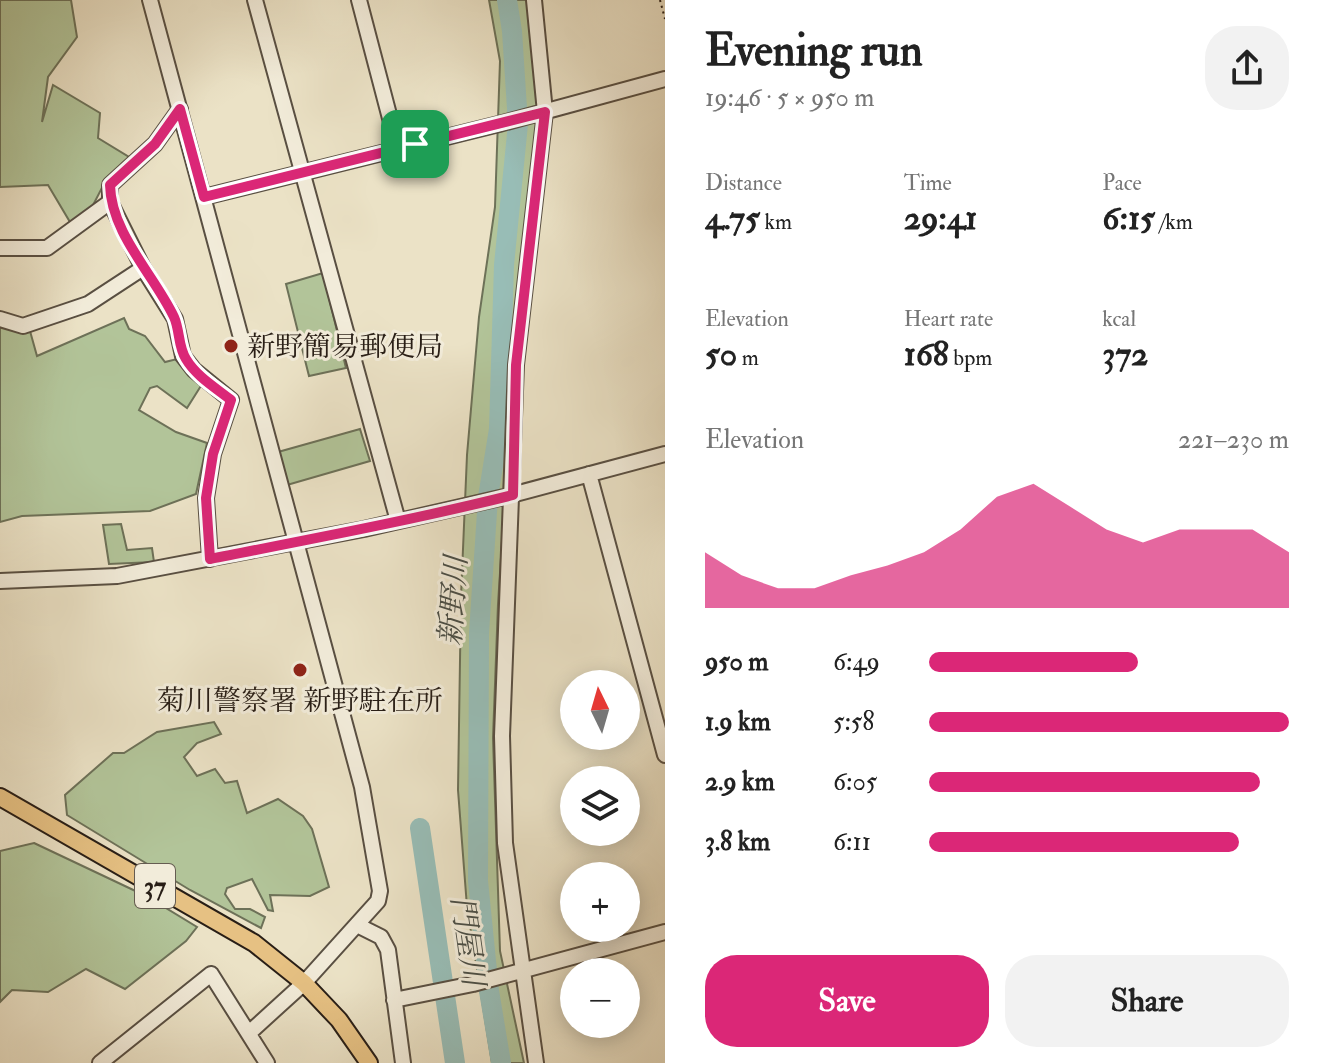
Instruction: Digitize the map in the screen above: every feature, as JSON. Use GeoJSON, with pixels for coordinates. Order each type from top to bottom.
{"type":"FeatureCollection","features":[{"type":"Feature","properties":{"kind":"main road","name":"37"},"geometry":{"type":"LineString","coordinates":[[0,797],[254,943],[304,983],[339,1020],[369,1063]]}},
{"type":"Feature","properties":{"kind":"street"},"geometry":{"type":"LineString","coordinates":[[150,0],[362,787],[380,891],[378,901],[304,983],[249,1033]]}},
{"type":"Feature","properties":{"kind":"street"},"geometry":{"type":"LineString","coordinates":[[255,0],[398,521]]}},
{"type":"Feature","properties":{"kind":"street"},"geometry":{"type":"LineString","coordinates":[[359,0],[398,149]]}},
{"type":"Feature","properties":{"kind":"street"},"geometry":{"type":"LineString","coordinates":[[534,0],[545,112],[516,365],[508,496],[502,736],[505,843],[520,970],[536,1063]]}},
{"type":"Feature","properties":{"kind":"street"},"geometry":{"type":"LineString","coordinates":[[204,197],[499,124],[665,79]]}},
{"type":"Feature","properties":{"kind":"street"},"geometry":{"type":"LineString","coordinates":[[180,109],[155,144],[110,185],[110,202],[143,268],[175,319],[183,356],[194,370],[231,400]]}},
{"type":"Feature","properties":{"kind":"street"},"geometry":{"type":"LineString","coordinates":[[0,248],[47,248],[110,202]]}},
{"type":"Feature","properties":{"kind":"street"},"geometry":{"type":"LineString","coordinates":[[0,319],[23,326],[88,304],[143,268]]}},
{"type":"Feature","properties":{"kind":"street"},"geometry":{"type":"LineString","coordinates":[[210,559],[206,498],[213,454],[231,400],[255,388]]}},
{"type":"Feature","properties":{"kind":"street"},"geometry":{"type":"LineString","coordinates":[[0,581],[117,576],[210,559],[364,529],[508,496],[665,454]]}},
{"type":"Feature","properties":{"kind":"street"},"geometry":{"type":"LineString","coordinates":[[589,474],[665,755]]}},
{"type":"Feature","properties":{"kind":"street"},"geometry":{"type":"LineString","coordinates":[[357,925],[381,937],[388,950],[403,1063]]}},
{"type":"Feature","properties":{"kind":"street"},"geometry":{"type":"LineString","coordinates":[[394,1000],[473,984],[665,932]]}},
{"type":"Feature","properties":{"kind":"street"},"geometry":{"type":"LineString","coordinates":[[100,1063],[211,974],[267,1063]]}},
{"type":"Feature","properties":{"kind":"path"},"geometry":{"type":"LineString","coordinates":[[660,0],[665,19]]}},
{"type":"Feature","properties":{"kind":"green space"},"geometry":{"type":"Polygon","coordinates":[[[0,0],[71,0],[77,37],[48,77],[42,122],[53,85],[100,113],[98,138],[129,157],[106,180],[91,209],[70,222],[48,185],[0,187],[0,0]]]}},
{"type":"Feature","properties":{"kind":"green space"},"geometry":{"type":"Polygon","coordinates":[[[489,0],[535,0],[542,81],[510,417],[493,738],[500,951],[524,1063],[492,1063],[467,907],[458,790],[467,455],[479,317],[495,207],[500,61],[489,0]]]}},
{"type":"Feature","properties":{"kind":"green space"},"geometry":{"type":"Polygon","coordinates":[[[323,273],[346,368],[309,376],[286,284],[323,273]]]}},
{"type":"Feature","properties":{"kind":"green space"},"geometry":{"type":"Polygon","coordinates":[[[124,318],[129,329],[145,336],[165,362],[177,359],[204,381],[187,408],[157,386],[150,388],[139,410],[176,432],[207,443],[196,494],[150,511],[22,516],[0,522],[0,320],[30,331],[37,356],[124,318]]]}},
{"type":"Feature","properties":{"kind":"green space"},"geometry":{"type":"Polygon","coordinates":[[[360,429],[370,461],[287,485],[278,452],[360,429]]]}},
{"type":"Feature","properties":{"kind":"green space"},"geometry":{"type":"Polygon","coordinates":[[[121,524],[127,550],[152,548],[154,562],[109,564],[103,525],[121,524]]]}},
{"type":"Feature","properties":{"kind":"green space"},"geometry":{"type":"Polygon","coordinates":[[[214,722],[221,734],[197,743],[184,757],[197,776],[215,769],[225,783],[237,781],[247,813],[278,799],[303,816],[312,829],[329,887],[310,896],[270,895],[273,911],[268,910],[252,879],[227,888],[225,894],[235,909],[250,909],[265,917],[261,928],[190,890],[67,815],[65,795],[113,753],[124,753],[157,732],[214,722]]]}},
{"type":"Feature","properties":{"kind":"green space"},"geometry":{"type":"Polygon","coordinates":[[[34,843],[146,896],[197,927],[186,941],[125,989],[86,969],[48,992],[12,990],[0,1002],[0,851],[34,843]]]}},
{"type":"Feature","properties":{"kind":"waterway","name":"新野川"},"geometry":{"type":"LineString","coordinates":[[501,1063],[489,991],[478,881],[479,633],[488,497],[499,429],[504,265],[518,124],[507,0]]}},
{"type":"Feature","properties":{"kind":"waterway","name":"門屋川"},"geometry":{"type":"LineString","coordinates":[[420,828],[455,1063]]}},
{"type":"Feature","properties":{"kind":"place","name":"新野簡易郵便局"},"geometry":{"type":"Point","coordinates":[231,346]}},
{"type":"Feature","properties":{"kind":"place","name":"菊川警察署 新野駐在所"},"geometry":{"type":"Point","coordinates":[300,670]}},
{"type":"Feature","properties":{"kind":"route"},"geometry":{"type":"LineString","coordinates":[[180,109],[204,197],[415,144],[545,112],[516,365],[513,495],[364,529],[210,559],[206,498],[213,454],[231,400],[194,370],[183,356],[175,319],[143,268],[110,202],[110,185],[155,144],[180,109]]}}]}
